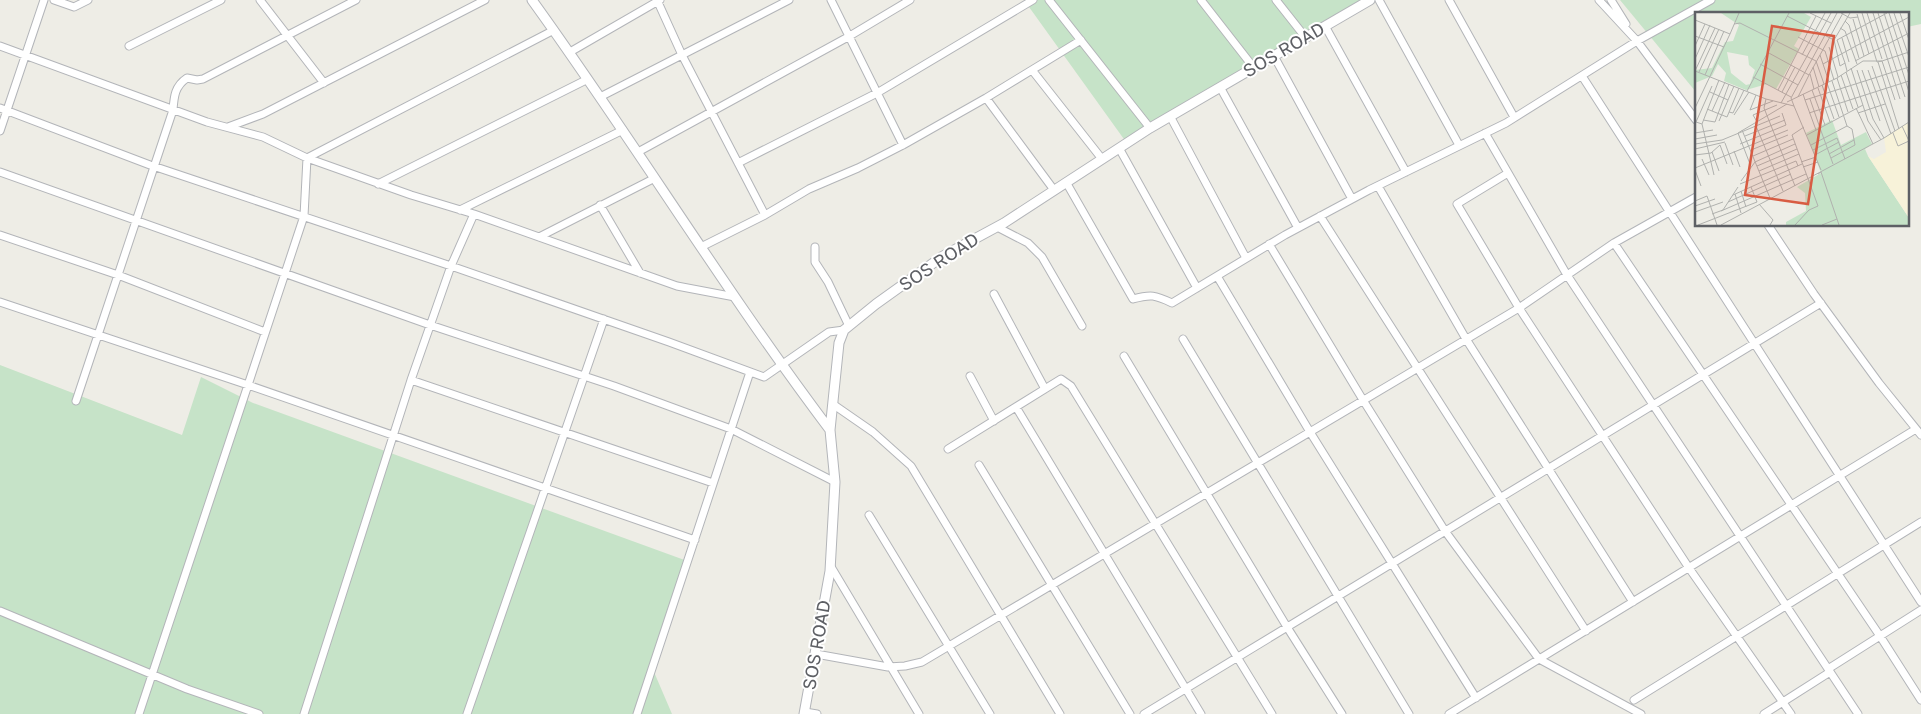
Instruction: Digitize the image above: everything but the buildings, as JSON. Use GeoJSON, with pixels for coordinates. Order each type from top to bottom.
{"type":"FeatureCollection","features":[{"type":"Feature","properties":{"kind":"street"},"geometry":{"type":"LineString","coordinates":[[0,131],[4,109],[26,56],[44,0]]}},
{"type":"Feature","properties":{"kind":"street"},"geometry":{"type":"LineString","coordinates":[[54,0],[74,7],[88,0]]}},
{"type":"Feature","properties":{"kind":"street"},"geometry":{"type":"LineString","coordinates":[[129,46],[221,0]]}},
{"type":"Feature","properties":{"kind":"street"},"geometry":{"type":"LineString","coordinates":[[260,0],[324,83]]}},
{"type":"Feature","properties":{"kind":"street"},"geometry":{"type":"LineString","coordinates":[[76,401],[173,110],[176,90],[180,83],[187,78],[203,79],[356,0]]}},
{"type":"Feature","properties":{"kind":"street"},"geometry":{"type":"LineString","coordinates":[[228,127],[263,114],[485,0]]}},
{"type":"Feature","properties":{"kind":"street"},"geometry":{"type":"LineString","coordinates":[[532,0],[570,52],[782,366],[830,430]]}},
{"type":"Feature","properties":{"kind":"street"},"geometry":{"type":"LineString","coordinates":[[570,52],[658,0],[682,55],[765,214]]}},
{"type":"Feature","properties":{"kind":"street"},"geometry":{"type":"LineString","coordinates":[[600,97],[789,0]]}},
{"type":"Feature","properties":{"kind":"street"},"geometry":{"type":"LineString","coordinates":[[831,0],[903,145]]}},
{"type":"Feature","properties":{"kind":"street"},"geometry":{"type":"LineString","coordinates":[[638,152],[848,37],[910,0]]}},
{"type":"Feature","properties":{"kind":"street"},"geometry":{"type":"LineString","coordinates":[[738,163],[877,93],[1033,0]]}},
{"type":"Feature","properties":{"kind":"street"},"geometry":{"type":"LineString","coordinates":[[1050,0],[1150,128]]}},
{"type":"Feature","properties":{"kind":"street"},"geometry":{"type":"LineString","coordinates":[[1201,0],[1254,68]]}},
{"type":"Feature","properties":{"kind":"street"},"geometry":{"type":"LineString","coordinates":[[1276,0],[1306,38]]}},
{"type":"Feature","properties":{"kind":"street","name":"SOS ROAD"},"geometry":{"type":"LineString","coordinates":[[804,713],[816,654],[830,565],[835,482],[830,430],[839,344],[847,328],[943,256],[997,227],[1150,128],[1306,38],[1355,4],[1370,0]]}},
{"type":"Feature","properties":{"kind":"street"},"geometry":{"type":"LineString","coordinates":[[1379,0],[1459,145]]}},
{"type":"Feature","properties":{"kind":"street"},"geometry":{"type":"LineString","coordinates":[[1448,0],[1514,118]]}},
{"type":"Feature","properties":{"kind":"street"},"geometry":{"type":"LineString","coordinates":[[1599,0],[1638,41]]}},
{"type":"Feature","properties":{"kind":"street"},"geometry":{"type":"LineString","coordinates":[[1611,0],[1638,41],[1695,119]]}},
{"type":"Feature","properties":{"kind":"street"},"geometry":{"type":"LineString","coordinates":[[1066,182],[1133,299],[1148,295],[1157,296],[1172,303],[1320,216],[1514,118],[1638,41],[1711,0]]}},
{"type":"Feature","properties":{"kind":"street"},"geometry":{"type":"LineString","coordinates":[[1325,26],[1406,172]]}},
{"type":"Feature","properties":{"kind":"street"},"geometry":{"type":"LineString","coordinates":[[307,158],[554,30]]}},
{"type":"Feature","properties":{"kind":"street"},"geometry":{"type":"LineString","coordinates":[[701,247],[809,189],[858,168],[903,145],[986,98],[1081,40]]}},
{"type":"Feature","properties":{"kind":"street"},"geometry":{"type":"LineString","coordinates":[[0,46],[173,110],[263,137],[307,158],[378,184],[474,214],[677,286],[735,297]]}},
{"type":"Feature","properties":{"kind":"street"},"geometry":{"type":"LineString","coordinates":[[1274,56],[1352,199]]}},
{"type":"Feature","properties":{"kind":"street"},"geometry":{"type":"LineString","coordinates":[[1032,70],[1102,159]]}},
{"type":"Feature","properties":{"kind":"street"},"geometry":{"type":"LineString","coordinates":[[1582,76],[1921,602]]}},
{"type":"Feature","properties":{"kind":"street"},"geometry":{"type":"LineString","coordinates":[[378,184],[588,79]]}},
{"type":"Feature","properties":{"kind":"street"},"geometry":{"type":"LineString","coordinates":[[1220,87],[1298,228]]}},
{"type":"Feature","properties":{"kind":"street"},"geometry":{"type":"LineString","coordinates":[[986,98],[1054,190]]}},
{"type":"Feature","properties":{"kind":"street"},"geometry":{"type":"LineString","coordinates":[[4,109],[154,166],[451,266],[764,377],[829,332],[847,328],[828,282],[815,262],[815,247]]}},
{"type":"Feature","properties":{"kind":"street"},"geometry":{"type":"LineString","coordinates":[[1170,116],[1246,258]]}},
{"type":"Feature","properties":{"kind":"street"},"geometry":{"type":"LineString","coordinates":[[460,210],[622,130]]}},
{"type":"Feature","properties":{"kind":"street"},"geometry":{"type":"LineString","coordinates":[[1485,133],[1566,275],[1858,714]]}},
{"type":"Feature","properties":{"kind":"street"},"geometry":{"type":"LineString","coordinates":[[1119,148],[1197,288]]}},
{"type":"Feature","properties":{"kind":"street"},"geometry":{"type":"LineString","coordinates":[[140,714],[304,216],[307,158]]}},
{"type":"Feature","properties":{"kind":"street"},"geometry":{"type":"LineString","coordinates":[[0,172],[430,325],[584,376],[731,429],[835,482]]}},
{"type":"Feature","properties":{"kind":"street"},"geometry":{"type":"LineString","coordinates":[[1508,173],[1457,204],[1519,308],[1688,568],[1791,714]]}},
{"type":"Feature","properties":{"kind":"street"},"geometry":{"type":"LineString","coordinates":[[539,237],[655,178]]}},
{"type":"Feature","properties":{"kind":"street"},"geometry":{"type":"LineString","coordinates":[[1378,186],[1466,339],[1633,602]]}},
{"type":"Feature","properties":{"kind":"street"},"geometry":{"type":"LineString","coordinates":[[816,654],[891,667],[922,662],[1519,308],[1614,242],[1695,198]]}},
{"type":"Feature","properties":{"kind":"street"},"geometry":{"type":"LineString","coordinates":[[600,205],[640,273]]}},
{"type":"Feature","properties":{"kind":"street"},"geometry":{"type":"LineString","coordinates":[[304,714],[411,380],[451,266],[474,214]]}},
{"type":"Feature","properties":{"kind":"street"},"geometry":{"type":"LineString","coordinates":[[1320,216],[1416,369],[1586,631]]}},
{"type":"Feature","properties":{"kind":"street"},"geometry":{"type":"LineString","coordinates":[[1449,714],[1840,476],[1919,432],[1879,383],[1820,303],[1769,226]]}},
{"type":"Feature","properties":{"kind":"street"},"geometry":{"type":"LineString","coordinates":[[997,227],[1028,243],[1042,257],[1082,326]]}},
{"type":"Feature","properties":{"kind":"street"},"geometry":{"type":"LineString","coordinates":[[0,235],[118,276],[265,332]]}},
{"type":"Feature","properties":{"kind":"street"},"geometry":{"type":"LineString","coordinates":[[1614,242],[1880,636],[1921,700]]}},
{"type":"Feature","properties":{"kind":"street"},"geometry":{"type":"LineString","coordinates":[[1270,244],[1363,400],[1445,531],[1539,659],[1642,714]]}},
{"type":"Feature","properties":{"kind":"street"},"geometry":{"type":"LineString","coordinates":[[1217,276],[1310,432],[1476,698]]}},
{"type":"Feature","properties":{"kind":"street"},"geometry":{"type":"LineString","coordinates":[[994,294],[1045,389]]}},
{"type":"Feature","properties":{"kind":"street"},"geometry":{"type":"LineString","coordinates":[[0,302],[248,385],[695,540]]}},
{"type":"Feature","properties":{"kind":"street"},"geometry":{"type":"LineString","coordinates":[[1144,714],[1820,303]]}},
{"type":"Feature","properties":{"kind":"street"},"geometry":{"type":"LineString","coordinates":[[467,714],[604,319]]}},
{"type":"Feature","properties":{"kind":"street"},"geometry":{"type":"LineString","coordinates":[[1183,339],[1409,714]]}},
{"type":"Feature","properties":{"kind":"street"},"geometry":{"type":"LineString","coordinates":[[1124,356],[1287,627],[1342,714]]}},
{"type":"Feature","properties":{"kind":"street"},"geometry":{"type":"LineString","coordinates":[[637,714],[750,372]]}},
{"type":"Feature","properties":{"kind":"street"},"geometry":{"type":"LineString","coordinates":[[970,376],[994,421]]}},
{"type":"Feature","properties":{"kind":"street"},"geometry":{"type":"LineString","coordinates":[[948,449],[1061,379],[1071,386],[1272,714]]}},
{"type":"Feature","properties":{"kind":"street"},"geometry":{"type":"LineString","coordinates":[[411,380],[713,483]]}},
{"type":"Feature","properties":{"kind":"street"},"geometry":{"type":"LineString","coordinates":[[834,405],[872,432],[911,466],[1060,714]]}},
{"type":"Feature","properties":{"kind":"street"},"geometry":{"type":"LineString","coordinates":[[1016,407],[1201,714]]}},
{"type":"Feature","properties":{"kind":"street"},"geometry":{"type":"LineString","coordinates":[[979,464],[1130,714]]}},
{"type":"Feature","properties":{"kind":"street"},"geometry":{"type":"LineString","coordinates":[[869,515],[990,714]]}},
{"type":"Feature","properties":{"kind":"street"},"geometry":{"type":"LineString","coordinates":[[1634,700],[1921,522]]}},
{"type":"Feature","properties":{"kind":"street"},"geometry":{"type":"LineString","coordinates":[[830,565],[919,714]]}},
{"type":"Feature","properties":{"kind":"street"},"geometry":{"type":"LineString","coordinates":[[1764,714],[1921,610]]}},
{"type":"Feature","properties":{"kind":"street"},"geometry":{"type":"LineString","coordinates":[[0,611],[187,689],[259,714]]}},
{"type":"Feature","properties":{"kind":"street"},"geometry":{"type":"LineString","coordinates":[[804,713],[817,714]]}},
{"type":"Feature","properties":{"kind":"green space"},"geometry":{"type":"Polygon","coordinates":[[[1024,0],[1378,0],[1126,142],[1024,0]]]}},
{"type":"Feature","properties":{"kind":"green space"},"geometry":{"type":"Polygon","coordinates":[[[1620,0],[1921,0],[1921,24],[1908,27],[1908,12],[1695,12],[1695,91],[1620,0]]]}},
{"type":"Feature","properties":{"kind":"green space"},"geometry":{"type":"Polygon","coordinates":[[[0,365],[182,435],[201,377],[253,403],[690,562],[651,665],[672,714],[0,714],[0,365]]]}}]}
